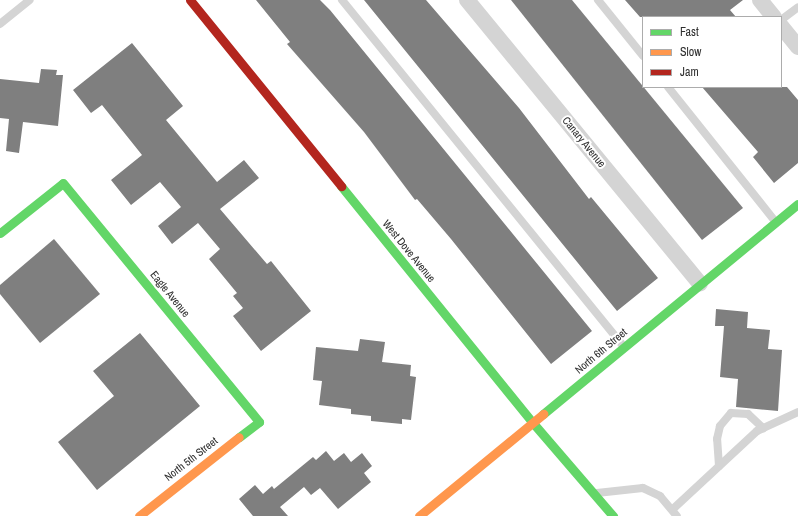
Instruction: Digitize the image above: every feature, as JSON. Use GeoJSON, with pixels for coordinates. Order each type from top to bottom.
{"type":"FeatureCollection","features":[{"type":"Feature","properties":{"kind":"street","name":"West Dove Avenue"},"geometry":{"type":"LineString","coordinates":[[190,0],[533,423],[613,516]]}},
{"type":"Feature","properties":{"kind":"street","name":"Canary Avenue"},"geometry":{"type":"LineString","coordinates":[[467,0],[700,284]]}},
{"type":"Feature","properties":{"kind":"street"},"geometry":{"type":"LineString","coordinates":[[760,0],[773,16]]}},
{"type":"Feature","properties":{"kind":"street"},"geometry":{"type":"LineString","coordinates":[[782,27],[798,47]]}},
{"type":"Feature","properties":{"kind":"street","name":"Eagle Avenue"},"geometry":{"type":"LineString","coordinates":[[0,233],[62,183],[259,422]]}},
{"type":"Feature","properties":{"kind":"street","name":"North 6th Street"},"geometry":{"type":"LineString","coordinates":[[419,516],[776,222],[796,209]]}},
{"type":"Feature","properties":{"kind":"street","name":"North 5th Street"},"geometry":{"type":"LineString","coordinates":[[138,516],[259,422]]}},
{"type":"Feature","properties":{"kind":"lane"},"geometry":{"type":"LineString","coordinates":[[0,24],[30,0]]}},
{"type":"Feature","properties":{"kind":"lane"},"geometry":{"type":"LineString","coordinates":[[342,0],[624,347]]}},
{"type":"Feature","properties":{"kind":"lane"},"geometry":{"type":"LineString","coordinates":[[598,0],[642,55]]}},
{"type":"Feature","properties":{"kind":"lane"},"geometry":{"type":"LineString","coordinates":[[782,19],[798,7]]}},
{"type":"Feature","properties":{"kind":"lane"},"geometry":{"type":"LineString","coordinates":[[669,88],[776,222]]}},
{"type":"Feature","properties":{"kind":"lane"},"geometry":{"type":"LineString","coordinates":[[719,466],[717,439],[720,426],[732,412],[748,414],[763,428]]}},
{"type":"Feature","properties":{"kind":"lane"},"geometry":{"type":"LineString","coordinates":[[594,493],[643,488],[660,496],[675,513],[719,466],[757,431],[798,412]]}},
{"type":"Feature","properties":{"kind":"building"},"geometry":{"type":"Polygon","coordinates":[[[256,0],[320,0],[330,10],[592,331],[551,364],[451,239],[417,199],[415,200],[364,132],[287,44],[290,42],[256,0]]]}},
{"type":"Feature","properties":{"kind":"building"},"geometry":{"type":"Polygon","coordinates":[[[364,0],[426,0],[519,108],[589,199],[591,197],[658,278],[617,311],[364,0]]]}},
{"type":"Feature","properties":{"kind":"building"},"geometry":{"type":"Polygon","coordinates":[[[511,0],[572,0],[642,85],[642,88],[644,88],[743,208],[702,240],[511,0]]]}},
{"type":"Feature","properties":{"kind":"building"},"geometry":{"type":"Polygon","coordinates":[[[625,0],[743,0],[730,10],[735,16],[640,17],[625,0]]]}},
{"type":"Feature","properties":{"kind":"building"},"geometry":{"type":"Polygon","coordinates":[[[132,43],[183,106],[166,120],[217,182],[244,160],[259,178],[220,209],[267,264],[271,261],[311,311],[261,351],[233,316],[243,308],[233,296],[237,293],[209,259],[220,249],[198,223],[172,244],[158,226],[181,207],[160,182],[131,205],[111,180],[142,155],[102,105],[91,113],[73,90],[132,43]]]}},
{"type":"Feature","properties":{"kind":"building"},"geometry":{"type":"Polygon","coordinates":[[[41,69],[57,70],[56,75],[63,75],[58,126],[23,122],[19,153],[6,151],[9,119],[0,118],[0,79],[39,83],[41,69]]]}},
{"type":"Feature","properties":{"kind":"building"},"geometry":{"type":"Polygon","coordinates":[[[787,87],[798,100],[798,163],[774,183],[753,157],[758,152],[703,88],[787,87]]]}},
{"type":"Feature","properties":{"kind":"building"},"geometry":{"type":"Polygon","coordinates":[[[54,239],[100,294],[40,343],[0,294],[0,285],[54,239]]]}},
{"type":"Feature","properties":{"kind":"building"},"geometry":{"type":"Polygon","coordinates":[[[716,309],[748,312],[747,328],[770,330],[768,349],[782,350],[778,411],[736,407],[738,379],[720,377],[724,326],[715,326],[716,309]]]}},
{"type":"Feature","properties":{"kind":"building"},"geometry":{"type":"Polygon","coordinates":[[[140,333],[200,406],[97,490],[58,442],[114,396],[93,371],[140,333]]]}},
{"type":"Feature","properties":{"kind":"building"},"geometry":{"type":"Polygon","coordinates":[[[360,339],[385,342],[382,362],[411,365],[410,376],[416,377],[411,420],[402,419],[402,424],[371,421],[371,416],[351,414],[351,409],[319,405],[322,381],[313,380],[316,347],[358,351],[360,339]]]}},
{"type":"Feature","properties":{"kind":"building"},"geometry":{"type":"Polygon","coordinates":[[[326,451],[334,461],[344,453],[351,462],[362,453],[372,466],[364,473],[371,482],[338,509],[320,488],[311,495],[304,487],[280,507],[288,516],[253,516],[239,499],[255,485],[263,494],[272,486],[274,489],[313,457],[316,460],[326,451]]]}},
{"type":"Feature","properties":{"kind":"traffic: fast"},"geometry":{"type":"LineString","coordinates":[[0,233],[63,183],[259,422],[239,437]]}},
{"type":"Feature","properties":{"kind":"traffic: fast"},"geometry":{"type":"LineString","coordinates":[[341,186],[533,423],[613,516]]}},
{"type":"Feature","properties":{"kind":"traffic: fast"},"geometry":{"type":"LineString","coordinates":[[543,414],[798,204]]}},
{"type":"Feature","properties":{"kind":"traffic: slow"},"geometry":{"type":"LineString","coordinates":[[419,516],[543,414]]}},
{"type":"Feature","properties":{"kind":"traffic: slow"},"geometry":{"type":"LineString","coordinates":[[139,516],[239,437]]}},
{"type":"Feature","properties":{"kind":"traffic: jam"},"geometry":{"type":"LineString","coordinates":[[190,0],[341,186]]}}]}
